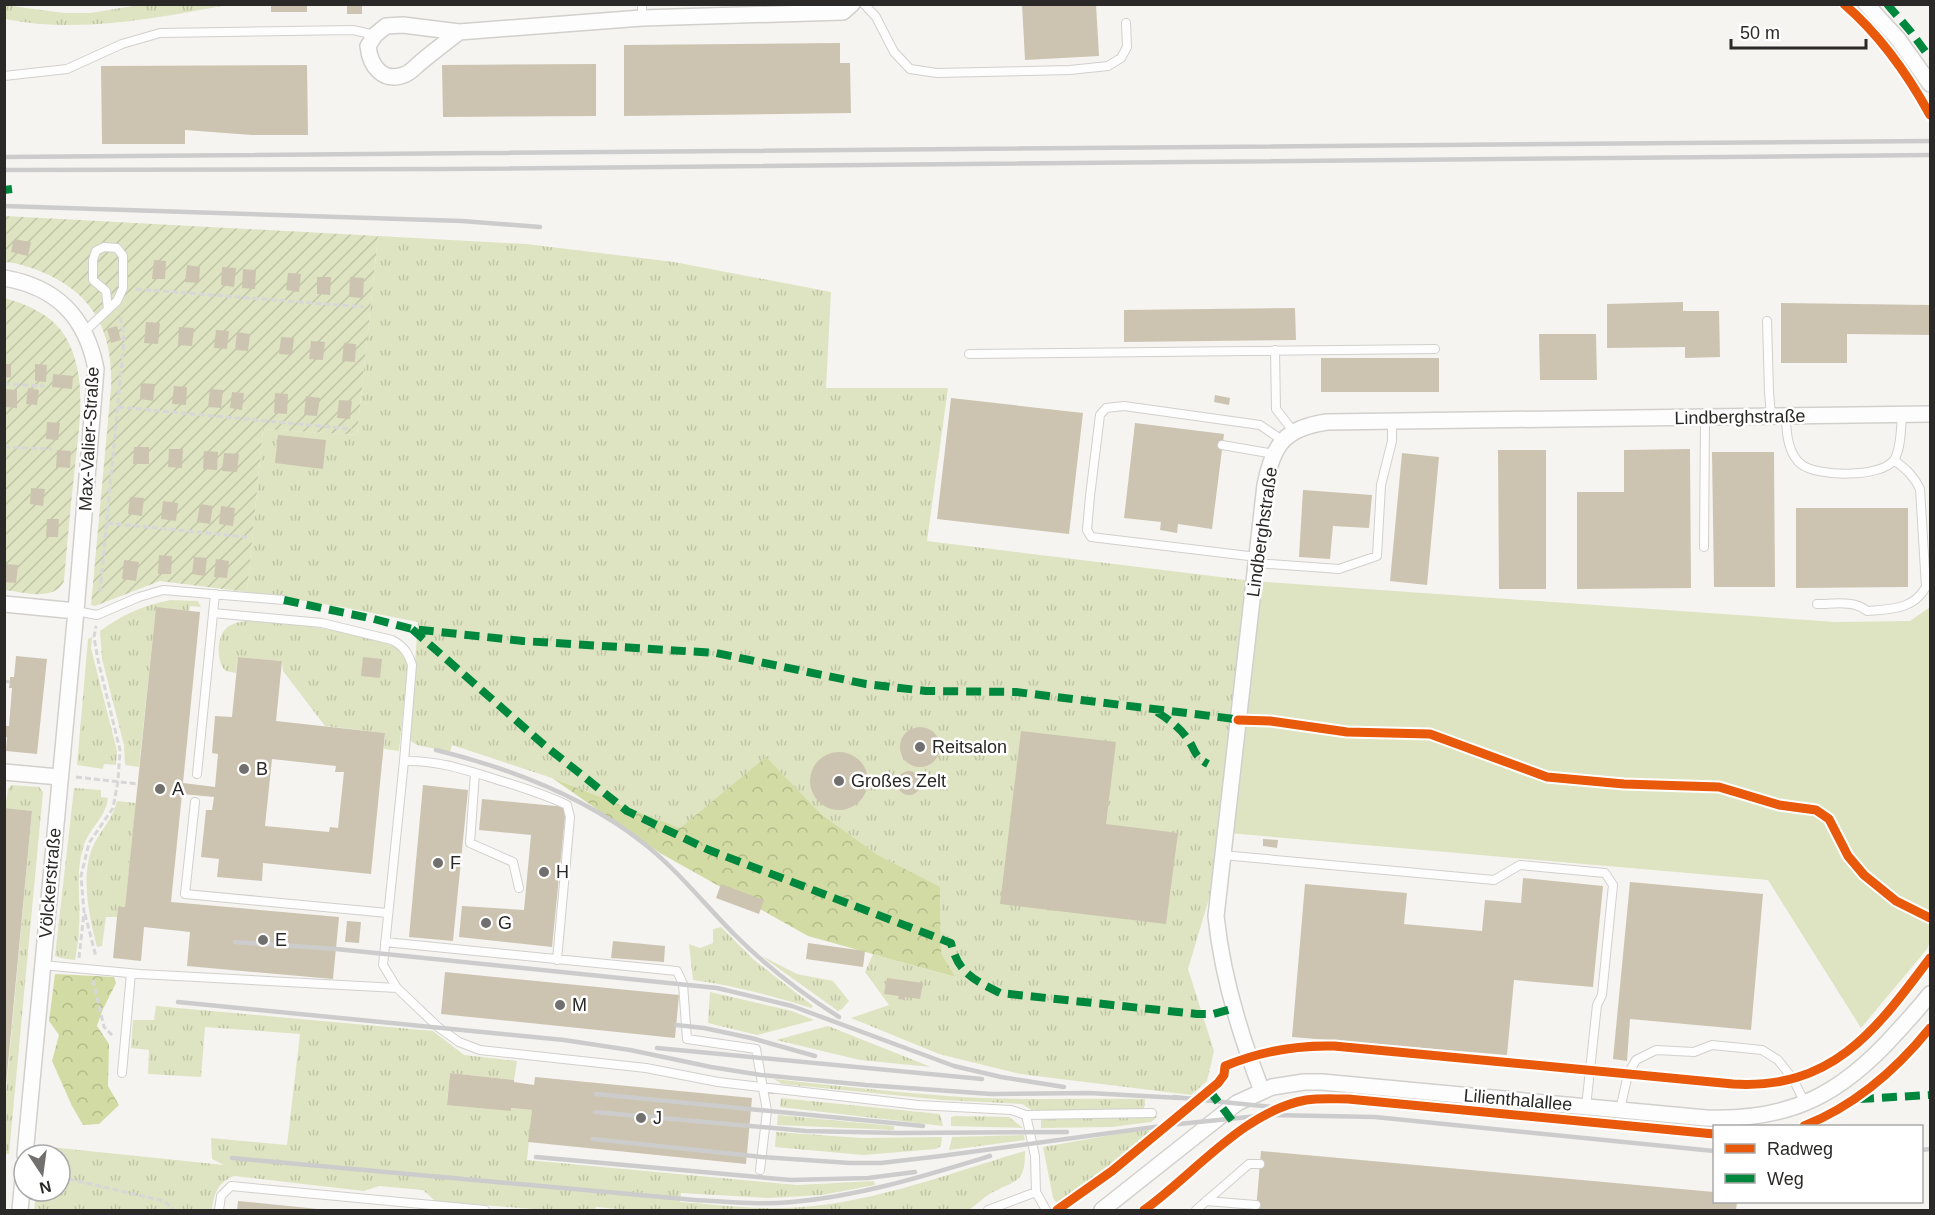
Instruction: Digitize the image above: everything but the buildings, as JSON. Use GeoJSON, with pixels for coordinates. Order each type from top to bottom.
{"type":"FeatureCollection","features":[{"type":"Feature","properties":{"kind":"street"},"geometry":{"type":"LineString","coordinates":[[459,32],[408,73],[397,77],[386,75],[376,69],[369,59],[368,46],[375,35],[386,26],[402,25],[459,32],[642,11],[843,12],[852,4]]}},
{"type":"Feature","properties":{"kind":"street"},"geometry":{"type":"LineString","coordinates":[[1866,4],[1898,39],[1930,84]]}},
{"type":"Feature","properties":{"kind":"street","name":"Max-Valier-Straße"},"geometry":{"type":"LineString","coordinates":[[4,278],[27,282],[49,293],[68,308],[92,347],[96,369],[76,611]]}},
{"type":"Feature","properties":{"kind":"street","name":"Lindberghstraße"},"geometry":{"type":"LineString","coordinates":[[1262,1091],[1238,1020],[1216,916],[1265,485],[1283,442],[1310,424],[1327,422],[1930,414]]}},
{"type":"Feature","properties":{"kind":"street"},"geometry":{"type":"LineString","coordinates":[[4,604],[76,611]]}},
{"type":"Feature","properties":{"kind":"street","name":"Völckerstraße"},"geometry":{"type":"LineString","coordinates":[[26,1143],[76,611]]}},
{"type":"Feature","properties":{"kind":"street"},"geometry":{"type":"LineString","coordinates":[[4,772],[59,777]]}},
{"type":"Feature","properties":{"kind":"street","name":"Lilienthalallee"},"geometry":{"type":"LineString","coordinates":[[1102,1210],[1158,1168],[1237,1103],[1284,1084],[1322,1082],[1728,1119],[1766,1115],[1805,1103],[1836,1088],[1860,1071],[1930,994]]}},
{"type":"Feature","properties":{"kind":"lane"},"geometry":{"type":"LineString","coordinates":[[864,4],[876,17],[894,52],[910,69],[937,74],[1070,70],[1108,66],[1121,58],[1127,47],[1126,22]]}},
{"type":"Feature","properties":{"kind":"lane"},"geometry":{"type":"LineString","coordinates":[[4,76],[67,69],[122,44],[160,33],[353,30],[375,35]]}},
{"type":"Feature","properties":{"kind":"lane"},"geometry":{"type":"LineString","coordinates":[[84,332],[117,301],[123,288],[123,256],[117,248],[104,247],[96,251],[92,271],[93,280],[106,291],[108,309]]}},
{"type":"Feature","properties":{"kind":"lane"},"geometry":{"type":"LineString","coordinates":[[1767,321],[1768,392],[1786,428],[1792,451],[1800,464],[1815,471],[1860,473],[1883,468],[1894,460],[1900,440],[1902,415]]}},
{"type":"Feature","properties":{"kind":"lane"},"geometry":{"type":"LineString","coordinates":[[969,354],[1435,349]]}},
{"type":"Feature","properties":{"kind":"lane"},"geometry":{"type":"LineString","coordinates":[[1275,350],[1276,409],[1283,442]]}},
{"type":"Feature","properties":{"kind":"lane"},"geometry":{"type":"LineString","coordinates":[[1283,442],[1260,425],[1124,406],[1106,408],[1100,415],[1087,530],[1091,537],[1339,569],[1377,556],[1381,485],[1392,441],[1392,421]]}},
{"type":"Feature","properties":{"kind":"lane"},"geometry":{"type":"LineString","coordinates":[[1704,547],[1705,417]]}},
{"type":"Feature","properties":{"kind":"lane"},"geometry":{"type":"LineString","coordinates":[[1222,444],[1283,442]]}},
{"type":"Feature","properties":{"kind":"lane"},"geometry":{"type":"LineString","coordinates":[[1817,604],[1853,604],[1860,605],[1867,611],[1892,609],[1912,604],[1926,587],[1920,489],[1915,478],[1894,460]]}},
{"type":"Feature","properties":{"kind":"lane"},"geometry":{"type":"LineString","coordinates":[[76,611],[97,615],[139,597],[163,590],[284,600]]}},
{"type":"Feature","properties":{"kind":"lane"},"geometry":{"type":"LineString","coordinates":[[197,774],[215,594]]}},
{"type":"Feature","properties":{"kind":"lane"},"geometry":{"type":"LineString","coordinates":[[213,613],[322,623],[392,640],[409,654],[412,665],[405,760],[383,965],[397,988],[438,1027],[459,1042],[480,1050],[646,1068],[718,1082],[918,1105],[1011,1110],[1026,1114],[1152,1113]]}},
{"type":"Feature","properties":{"kind":"lane"},"geometry":{"type":"LineString","coordinates":[[405,760],[447,765],[545,795],[567,805],[570,817],[557,960]]}},
{"type":"Feature","properties":{"kind":"lane"},"geometry":{"type":"LineString","coordinates":[[475,773],[470,843],[513,862],[519,888]]}},
{"type":"Feature","properties":{"kind":"lane"},"geometry":{"type":"LineString","coordinates":[[195,802],[185,894],[388,913]]}},
{"type":"Feature","properties":{"kind":"lane"},"geometry":{"type":"LineString","coordinates":[[1222,855],[1494,880],[1520,865],[1605,873],[1613,885],[1602,995],[1598,1005],[1586,1107]]}},
{"type":"Feature","properties":{"kind":"lane"},"geometry":{"type":"LineString","coordinates":[[385,942],[677,971],[683,984],[687,1039],[756,1049],[767,1110],[760,1170]]}},
{"type":"Feature","properties":{"kind":"lane"},"geometry":{"type":"LineString","coordinates":[[42,965],[131,973],[397,988]]}},
{"type":"Feature","properties":{"kind":"lane"},"geometry":{"type":"LineString","coordinates":[[122,1073],[131,973]]}},
{"type":"Feature","properties":{"kind":"lane"},"geometry":{"type":"LineString","coordinates":[[1620,1110],[1628,1074],[1636,1060],[1656,1050],[1694,1052],[1712,1045],[1762,1050],[1778,1060],[1793,1078],[1805,1103]]}},
{"type":"Feature","properties":{"kind":"lane"},"geometry":{"type":"LineString","coordinates":[[1026,1114],[1035,1156],[1036,1192],[1046,1210]]}},
{"type":"Feature","properties":{"kind":"lane"},"geometry":{"type":"LineString","coordinates":[[1196,1210],[1249,1164],[1260,1164]]}},
{"type":"Feature","properties":{"kind":"lane"},"geometry":{"type":"LineString","coordinates":[[219,1210],[221,1196],[231,1186],[485,1210]]}},
{"type":"Feature","properties":{"kind":"lane"},"geometry":{"type":"LineString","coordinates":[[988,1210],[1036,1192]]}},
{"type":"Feature","properties":{"kind":"lane"},"geometry":{"type":"LineString","coordinates":[[1206,1201],[1256,1205]]}},
{"type":"Feature","properties":{"kind":"path"},"geometry":{"type":"LineString","coordinates":[[123,288],[364,307]]}},
{"type":"Feature","properties":{"kind":"path"},"geometry":{"type":"LineString","coordinates":[[100,592],[124,340],[117,301]]}},
{"type":"Feature","properties":{"kind":"path"},"geometry":{"type":"LineString","coordinates":[[4,384],[44,386]]}},
{"type":"Feature","properties":{"kind":"path"},"geometry":{"type":"LineString","coordinates":[[118,407],[352,429]]}},
{"type":"Feature","properties":{"kind":"path"},"geometry":{"type":"LineString","coordinates":[[4,447],[52,449]]}},
{"type":"Feature","properties":{"kind":"path"},"geometry":{"type":"LineString","coordinates":[[106,523],[247,537]]}},
{"type":"Feature","properties":{"kind":"path"},"geometry":{"type":"LineString","coordinates":[[97,615],[94,637],[120,750],[118,781],[112,808],[89,843],[81,876],[84,912],[97,970],[92,985],[104,1027],[114,1037]]}},
{"type":"Feature","properties":{"kind":"path"},"geometry":{"type":"LineString","coordinates":[[4,681],[10,682]]}},
{"type":"Feature","properties":{"kind":"path"},"geometry":{"type":"LineString","coordinates":[[84,778],[138,784]]}},
{"type":"Feature","properties":{"kind":"path"},"geometry":{"type":"LineString","coordinates":[[77,968],[84,912]]}},
{"type":"Feature","properties":{"kind":"path"},"geometry":{"type":"LineString","coordinates":[[72,1180],[164,1202],[174,1210]]}},
{"type":"Feature","properties":{"kind":"green space"},"geometry":{"type":"Polygon","coordinates":[[[4,5],[64,13],[90,13],[139,5],[228,5],[117,23],[61,25],[5,19],[4,5]]]}},
{"type":"Feature","properties":{"kind":"green space"},"geometry":{"type":"Polygon","coordinates":[[[5,216],[378,236],[357,435],[263,429],[247,592],[160,581],[95,606],[91,605],[111,388],[109,352],[99,321],[79,295],[66,284],[49,275],[22,265],[5,262],[5,216]]]}},
{"type":"Feature","properties":{"kind":"green space"},"geometry":{"type":"Polygon","coordinates":[[[378,236],[526,244],[674,262],[831,292],[826,388],[948,388],[927,541],[1253,581],[1222,855],[1188,969],[1214,1051],[1207,1081],[1191,1095],[1020,1074],[939,1054],[851,1018],[889,1005],[865,972],[873,954],[954,977],[941,953],[940,888],[878,855],[821,814],[766,758],[680,828],[552,778],[452,745],[450,752],[417,745],[409,740],[418,622],[247,592],[263,429],[357,435],[378,236]]]}},
{"type":"Feature","properties":{"kind":"green space"},"geometry":{"type":"Polygon","coordinates":[[[4,298],[30,307],[53,322],[65,336],[78,369],[80,423],[64,581],[53,592],[46,594],[5,590],[4,298]]]}},
{"type":"Feature","properties":{"kind":"green space"},"geometry":{"type":"Polygon","coordinates":[[[1253,581],[1836,622],[1910,621],[1930,607],[1930,941],[1927,949],[1861,1028],[1768,880],[1228,833],[1253,581]]]}},
{"type":"Feature","properties":{"kind":"green space"},"geometry":{"type":"Polygon","coordinates":[[[170,600],[198,601],[201,607],[190,606],[189,611],[156,608],[139,767],[125,765],[124,745],[102,659],[100,631],[134,611],[170,600]]]}},
{"type":"Feature","properties":{"kind":"green space"},"geometry":{"type":"Polygon","coordinates":[[[247,621],[341,632],[389,644],[398,649],[408,665],[399,751],[384,749],[385,733],[325,726],[283,671],[282,661],[238,657],[236,673],[226,671],[219,659],[220,638],[229,626],[247,621]]]}},
{"type":"Feature","properties":{"kind":"green space"},"geometry":{"type":"Polygon","coordinates":[[[92,637],[91,648],[117,751],[116,765],[104,764],[103,769],[77,765],[88,639],[92,637]]]}},
{"type":"Feature","properties":{"kind":"green space"},"geometry":{"type":"Polygon","coordinates":[[[766,757],[821,814],[878,855],[940,887],[941,953],[955,977],[808,936],[660,853],[552,778],[680,828],[766,757]]]}},
{"type":"Feature","properties":{"kind":"green space"},"geometry":{"type":"Polygon","coordinates":[[[11,785],[39,787],[43,792],[9,1154],[5,1154],[5,1102],[32,811],[5,808],[8,789],[11,785]]]}},
{"type":"Feature","properties":{"kind":"green space"},"geometry":{"type":"Polygon","coordinates":[[[74,788],[101,790],[101,797],[108,798],[104,812],[85,841],[81,858],[79,931],[75,960],[55,956],[74,788]]]}},
{"type":"Feature","properties":{"kind":"green space"},"geometry":{"type":"Polygon","coordinates":[[[117,801],[136,803],[125,907],[118,907],[117,917],[106,917],[102,946],[97,947],[87,894],[87,867],[95,842],[117,801]]]}},
{"type":"Feature","properties":{"kind":"green space"},"geometry":{"type":"Polygon","coordinates":[[[721,927],[754,960],[813,1006],[811,1008],[752,991],[693,980],[689,944],[700,948],[713,943],[713,929],[721,927]]]}},
{"type":"Feature","properties":{"kind":"green space"},"geometry":{"type":"Polygon","coordinates":[[[760,955],[797,974],[833,981],[849,1001],[838,1011],[760,955]]]}},
{"type":"Feature","properties":{"kind":"green space"},"geometry":{"type":"Polygon","coordinates":[[[55,974],[114,977],[116,983],[97,1026],[109,1044],[108,1086],[119,1105],[99,1124],[83,1125],[52,1061],[59,1035],[49,1021],[55,974]]]}},
{"type":"Feature","properties":{"kind":"green space"},"geometry":{"type":"Polygon","coordinates":[[[710,992],[792,1011],[814,1020],[757,1035],[708,1023],[710,992]]]}},
{"type":"Feature","properties":{"kind":"green space"},"geometry":{"type":"Polygon","coordinates":[[[156,1006],[433,1031],[464,1055],[517,1061],[514,1080],[450,1073],[447,1104],[511,1111],[511,1108],[532,1110],[527,1160],[797,1185],[874,1181],[875,1185],[822,1195],[768,1198],[681,1193],[680,1202],[768,1208],[812,1206],[874,1196],[1025,1151],[1025,1162],[1018,1179],[991,1193],[969,1210],[630,1210],[596,1207],[595,1210],[545,1210],[435,1201],[423,1190],[379,1186],[364,1191],[234,1176],[217,1190],[212,1210],[34,1210],[35,1203],[72,1203],[72,1149],[224,1165],[212,1159],[211,1138],[287,1145],[300,1034],[205,1027],[201,1077],[148,1074],[149,1050],[131,1048],[133,1020],[154,1020],[156,1006]]]}},
{"type":"Feature","properties":{"kind":"green space"},"geometry":{"type":"Polygon","coordinates":[[[828,1026],[931,1067],[860,1060],[776,1040],[828,1026]]]}},
{"type":"Feature","properties":{"kind":"green space"},"geometry":{"type":"Polygon","coordinates":[[[774,1079],[972,1098],[1145,1099],[1144,1110],[1033,1111],[1022,1104],[943,1100],[782,1084],[774,1079]]]}},
{"type":"Feature","properties":{"kind":"green space"},"geometry":{"type":"Polygon","coordinates":[[[781,1098],[940,1114],[943,1126],[780,1107],[781,1098]]]}},
{"type":"Feature","properties":{"kind":"green space"},"geometry":{"type":"Polygon","coordinates":[[[778,1115],[894,1126],[894,1130],[777,1125],[778,1115]]]}},
{"type":"Feature","properties":{"kind":"green space"},"geometry":{"type":"Polygon","coordinates":[[[1158,1116],[1151,1122],[1112,1127],[1041,1128],[1041,1118],[1158,1116]]]}},
{"type":"Feature","properties":{"kind":"green space"},"geometry":{"type":"Polygon","coordinates":[[[951,1117],[1009,1117],[1023,1128],[951,1126],[951,1117]]]}},
{"type":"Feature","properties":{"kind":"green space"},"geometry":{"type":"Polygon","coordinates":[[[1146,1129],[1152,1132],[1122,1157],[1057,1204],[1053,1198],[1043,1147],[1146,1129]]]}},
{"type":"Feature","properties":{"kind":"green space"},"geometry":{"type":"Polygon","coordinates":[[[776,1132],[862,1138],[942,1137],[941,1146],[936,1149],[863,1155],[775,1147],[776,1132]]]}},
{"type":"Feature","properties":{"kind":"green space"},"geometry":{"type":"Polygon","coordinates":[[[1024,1135],[1025,1140],[949,1150],[952,1137],[1024,1135]]]}},
{"type":"Feature","properties":{"kind":"railway"},"geometry":{"type":"LineString","coordinates":[[4,157],[1930,141]]}},
{"type":"Feature","properties":{"kind":"railway"},"geometry":{"type":"LineString","coordinates":[[4,170],[444,169],[1930,155]]}},
{"type":"Feature","properties":{"kind":"railway"},"geometry":{"type":"LineString","coordinates":[[4,206],[462,221],[540,227]]}},
{"type":"Feature","properties":{"kind":"railway"},"geometry":{"type":"LineString","coordinates":[[436,750],[491,765],[544,785],[595,810],[619,825],[667,864],[759,958],[798,989],[839,1017]]}},
{"type":"Feature","properties":{"kind":"railway"},"geometry":{"type":"LineString","coordinates":[[235,942],[336,949],[717,988],[792,1006],[954,1066],[1001,1077],[1064,1087]]}},
{"type":"Feature","properties":{"kind":"railway"},"geometry":{"type":"LineString","coordinates":[[178,1002],[564,1040],[761,1075],[991,1094],[1089,1093],[1180,1098]]}},
{"type":"Feature","properties":{"kind":"railway"},"geometry":{"type":"LineString","coordinates":[[676,1025],[704,1028],[751,1038],[815,1056]]}},
{"type":"Feature","properties":{"kind":"railway"},"geometry":{"type":"LineString","coordinates":[[657,1048],[982,1079]]}},
{"type":"Feature","properties":{"kind":"railway"},"geometry":{"type":"LineString","coordinates":[[596,1094],[923,1126]]}},
{"type":"Feature","properties":{"kind":"railway"},"geometry":{"type":"LineString","coordinates":[[1174,1097],[1281,1108]]}},
{"type":"Feature","properties":{"kind":"railway"},"geometry":{"type":"LineString","coordinates":[[595,1112],[806,1131],[1067,1132]]}},
{"type":"Feature","properties":{"kind":"railway"},"geometry":{"type":"LineString","coordinates":[[593,1139],[762,1157],[881,1163],[1169,1125],[1268,1115],[1375,1117],[1713,1151]]}},
{"type":"Feature","properties":{"kind":"railway"},"geometry":{"type":"LineString","coordinates":[[1923,1150],[1930,1149]]}},
{"type":"Feature","properties":{"kind":"railway"},"geometry":{"type":"LineString","coordinates":[[232,1158],[695,1200],[768,1203],[817,1199],[867,1190],[990,1156]]}},
{"type":"Feature","properties":{"kind":"railway"},"geometry":{"type":"LineString","coordinates":[[536,1157],[791,1180],[868,1178],[915,1172]]}},
{"type":"Feature","properties":{"kind":"marked path"},"geometry":{"type":"LineString","coordinates":[[1887,4],[1930,58]]}},
{"type":"Feature","properties":{"kind":"marked path"},"geometry":{"type":"LineString","coordinates":[[4,190],[12,189]]}},
{"type":"Feature","properties":{"kind":"marked path"},"geometry":{"type":"LineString","coordinates":[[284,600],[412,629],[523,641],[716,653],[866,684],[926,691],[1016,692],[1243,720]]}},
{"type":"Feature","properties":{"kind":"marked path"},"geometry":{"type":"LineString","coordinates":[[412,629],[543,744],[627,811],[709,850],[951,943],[963,969],[982,984],[1000,993],[1197,1014],[1213,1014],[1235,1008]]}},
{"type":"Feature","properties":{"kind":"marked path"},"geometry":{"type":"LineString","coordinates":[[1157,712],[1180,730],[1197,755],[1208,764]]}},
{"type":"Feature","properties":{"kind":"marked path"},"geometry":{"type":"LineString","coordinates":[[1209,1090],[1240,1131]]}},
{"type":"Feature","properties":{"kind":"marked path"},"geometry":{"type":"LineString","coordinates":[[1859,1099],[1930,1095]]}},
{"type":"Feature","properties":{"kind":"cycle path"},"geometry":{"type":"LineString","coordinates":[[1844,4],[1870,29],[1892,56],[1930,115]]}},
{"type":"Feature","properties":{"kind":"cycle path"},"geometry":{"type":"LineString","coordinates":[[1238,720],[1270,721],[1347,732],[1430,734],[1547,777],[1624,784],[1719,787],[1779,805],[1816,810],[1829,819],[1848,856],[1864,875],[1896,901],[1930,918]]}},
{"type":"Feature","properties":{"kind":"cycle path"},"geometry":{"type":"LineString","coordinates":[[1057,1210],[1112,1171],[1218,1083],[1224,1075],[1225,1066],[1251,1057],[1292,1048],[1334,1046],[1733,1084],[1768,1083],[1798,1077],[1825,1066],[1849,1050],[1891,1009],[1930,958]]}},
{"type":"Feature","properties":{"kind":"cycle path"},"geometry":{"type":"LineString","coordinates":[[1806,1125],[1840,1108],[1873,1085],[1903,1058],[1930,1028]]}},
{"type":"Feature","properties":{"kind":"cycle path"},"geometry":{"type":"LineString","coordinates":[[1144,1210],[1240,1130],[1283,1106],[1306,1100],[1348,1099],[1713,1134]]}},
{"type":"Feature","properties":{"kind":"place","name":"Reitsalon"},"geometry":{"type":"Point","coordinates":[920,747]}},
{"type":"Feature","properties":{"kind":"place","name":"B"},"geometry":{"type":"Point","coordinates":[244,769]}},
{"type":"Feature","properties":{"kind":"place","name":"Großes Zelt"},"geometry":{"type":"Point","coordinates":[839,781]}},
{"type":"Feature","properties":{"kind":"place","name":"A"},"geometry":{"type":"Point","coordinates":[160,789]}},
{"type":"Feature","properties":{"kind":"place","name":"F"},"geometry":{"type":"Point","coordinates":[438,863]}},
{"type":"Feature","properties":{"kind":"place","name":"H"},"geometry":{"type":"Point","coordinates":[544,872]}},
{"type":"Feature","properties":{"kind":"place","name":"G"},"geometry":{"type":"Point","coordinates":[486,923]}},
{"type":"Feature","properties":{"kind":"place","name":"E"},"geometry":{"type":"Point","coordinates":[263,940]}},
{"type":"Feature","properties":{"kind":"place","name":"M"},"geometry":{"type":"Point","coordinates":[560,1005]}},
{"type":"Feature","properties":{"kind":"place","name":"J"},"geometry":{"type":"Point","coordinates":[641,1118]}}]}
